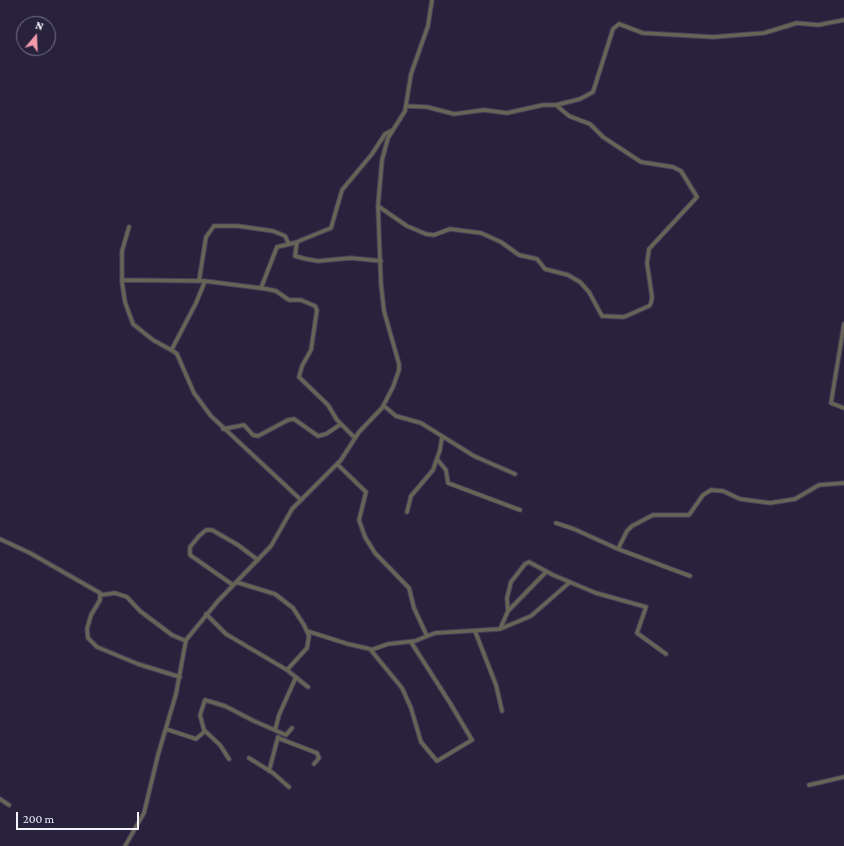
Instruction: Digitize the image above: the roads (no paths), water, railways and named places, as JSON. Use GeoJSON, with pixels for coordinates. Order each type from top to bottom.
{"type":"FeatureCollection","features":[{"type":"Feature","properties":{"kind":"street"},"geometry":{"type":"LineString","coordinates":[[125,846],[143,815],[180,677],[186,641],[206,614],[271,546],[289,514],[300,500],[337,464],[355,438],[384,406],[393,387],[399,366],[382,303],[378,206],[383,152],[385,144],[404,115],[407,106],[411,74],[428,26],[432,0]]}},
{"type":"Feature","properties":{"kind":"street"},"geometry":{"type":"LineString","coordinates":[[407,106],[428,108],[456,114],[484,110],[510,113],[543,104],[556,104],[580,99],[592,92],[613,29],[618,24],[645,33],[714,37],[764,33],[797,23],[817,26],[844,20]]}},
{"type":"Feature","properties":{"kind":"street"},"geometry":{"type":"LineString","coordinates":[[378,206],[407,226],[426,234],[434,235],[450,229],[481,233],[501,242],[522,256],[537,259],[545,268],[568,275],[580,282],[589,292],[602,316],[624,316],[634,314],[649,306],[652,303],[652,297],[647,263],[648,249],[697,197],[681,171],[670,167],[642,162],[602,136],[590,124],[569,116],[556,104]]}},
{"type":"Feature","properties":{"kind":"street"},"geometry":{"type":"LineString","coordinates":[[261,288],[274,250],[280,245],[297,242],[331,228],[342,190],[372,154],[385,134],[393,130]]}},
{"type":"Feature","properties":{"kind":"street"},"geometry":{"type":"LineString","coordinates":[[199,281],[206,237],[214,226],[238,226],[273,230],[285,236],[289,244]]}},
{"type":"Feature","properties":{"kind":"street"},"geometry":{"type":"LineString","coordinates":[[129,227],[122,251],[122,280],[125,302],[133,324],[153,340],[172,349],[177,354],[194,393],[223,429],[249,450],[300,500]]}},
{"type":"Feature","properties":{"kind":"street"},"geometry":{"type":"LineString","coordinates":[[297,242],[295,256],[306,259],[318,260],[351,258],[381,261]]}},
{"type":"Feature","properties":{"kind":"street"},"geometry":{"type":"LineString","coordinates":[[122,280],[205,281],[261,288],[276,291],[289,300],[305,301],[317,308],[311,350],[303,364],[299,377],[328,405],[340,424],[355,438]]}},
{"type":"Feature","properties":{"kind":"street"},"geometry":{"type":"LineString","coordinates":[[172,349],[196,303],[205,281]]}},
{"type":"Feature","properties":{"kind":"street"},"geometry":{"type":"LineString","coordinates":[[844,324],[831,403],[844,408]]}},
{"type":"Feature","properties":{"kind":"street"},"geometry":{"type":"LineString","coordinates":[[384,406],[394,415],[418,421],[474,456],[515,474]]}},
{"type":"Feature","properties":{"kind":"street"},"geometry":{"type":"LineString","coordinates":[[223,429],[243,425],[253,435],[258,436],[288,420],[294,419],[318,436],[326,434],[340,424]]}},
{"type":"Feature","properties":{"kind":"street"},"geometry":{"type":"LineString","coordinates":[[407,512],[411,497],[431,474],[437,459],[442,437]]}},
{"type":"Feature","properties":{"kind":"street"},"geometry":{"type":"LineString","coordinates":[[437,459],[446,470],[448,483],[520,510]]}},
{"type":"Feature","properties":{"kind":"street"},"geometry":{"type":"LineString","coordinates":[[337,464],[366,492],[359,519],[365,537],[375,553],[410,589],[414,609],[427,636]]}},
{"type":"Feature","properties":{"kind":"street"},"geometry":{"type":"LineString","coordinates":[[618,549],[626,531],[632,526],[653,515],[689,515],[703,495],[711,490],[723,491],[740,500],[770,503],[795,499],[819,485],[844,482]]}},
{"type":"Feature","properties":{"kind":"street"},"geometry":{"type":"LineString","coordinates":[[556,523],[574,529],[618,549],[690,576]]}},
{"type":"Feature","properties":{"kind":"street"},"geometry":{"type":"LineString","coordinates":[[258,560],[238,545],[212,530],[206,530],[190,547],[190,555],[234,584],[275,594],[293,608],[307,631],[308,641],[306,650],[287,670]]}},
{"type":"Feature","properties":{"kind":"street"},"geometry":{"type":"LineString","coordinates":[[0,539],[42,560],[101,595],[115,593],[127,597],[140,611],[172,635],[186,641]]}},
{"type":"Feature","properties":{"kind":"street"},"geometry":{"type":"LineString","coordinates":[[508,610],[508,590],[511,582],[524,564],[531,562],[546,572],[602,595],[646,607],[638,633],[666,654]]}},
{"type":"Feature","properties":{"kind":"street"},"geometry":{"type":"LineString","coordinates":[[500,629],[508,610],[546,572]]}},
{"type":"Feature","properties":{"kind":"street"},"geometry":{"type":"LineString","coordinates":[[371,650],[388,644],[411,642],[439,632],[500,629],[531,616],[570,582]]}},
{"type":"Feature","properties":{"kind":"street"},"geometry":{"type":"LineString","coordinates":[[101,595],[87,629],[88,638],[93,644],[102,650],[138,664],[180,677]]}},
{"type":"Feature","properties":{"kind":"street"},"geometry":{"type":"LineString","coordinates":[[206,614],[226,634],[287,670],[308,687]]}},
{"type":"Feature","properties":{"kind":"street"},"geometry":{"type":"LineString","coordinates":[[307,631],[371,650],[402,688],[411,708],[421,742],[437,761],[472,740],[411,642]]}},
{"type":"Feature","properties":{"kind":"street"},"geometry":{"type":"LineString","coordinates":[[475,631],[496,684],[502,711]]}},
{"type":"Feature","properties":{"kind":"street"},"geometry":{"type":"LineString","coordinates":[[275,730],[279,715],[296,677]]}},
{"type":"Feature","properties":{"kind":"street"},"geometry":{"type":"LineString","coordinates":[[229,759],[220,745],[204,731],[200,715],[203,703],[207,700],[225,706],[280,732],[287,734],[292,728]]}},
{"type":"Feature","properties":{"kind":"street"},"geometry":{"type":"LineString","coordinates":[[166,729],[196,739],[204,731]]}},
{"type":"Feature","properties":{"kind":"street"},"geometry":{"type":"LineString","coordinates":[[269,771],[280,732]]}},
{"type":"Feature","properties":{"kind":"street"},"geometry":{"type":"LineString","coordinates":[[278,738],[317,753],[319,758],[314,764]]}},
{"type":"Feature","properties":{"kind":"street"},"geometry":{"type":"LineString","coordinates":[[249,758],[269,771],[289,787]]}},
{"type":"Feature","properties":{"kind":"street"},"geometry":{"type":"LineString","coordinates":[[809,785],[844,776]]}},
{"type":"Feature","properties":{"kind":"street"},"geometry":{"type":"LineString","coordinates":[[0,799],[9,804]]}}]}
